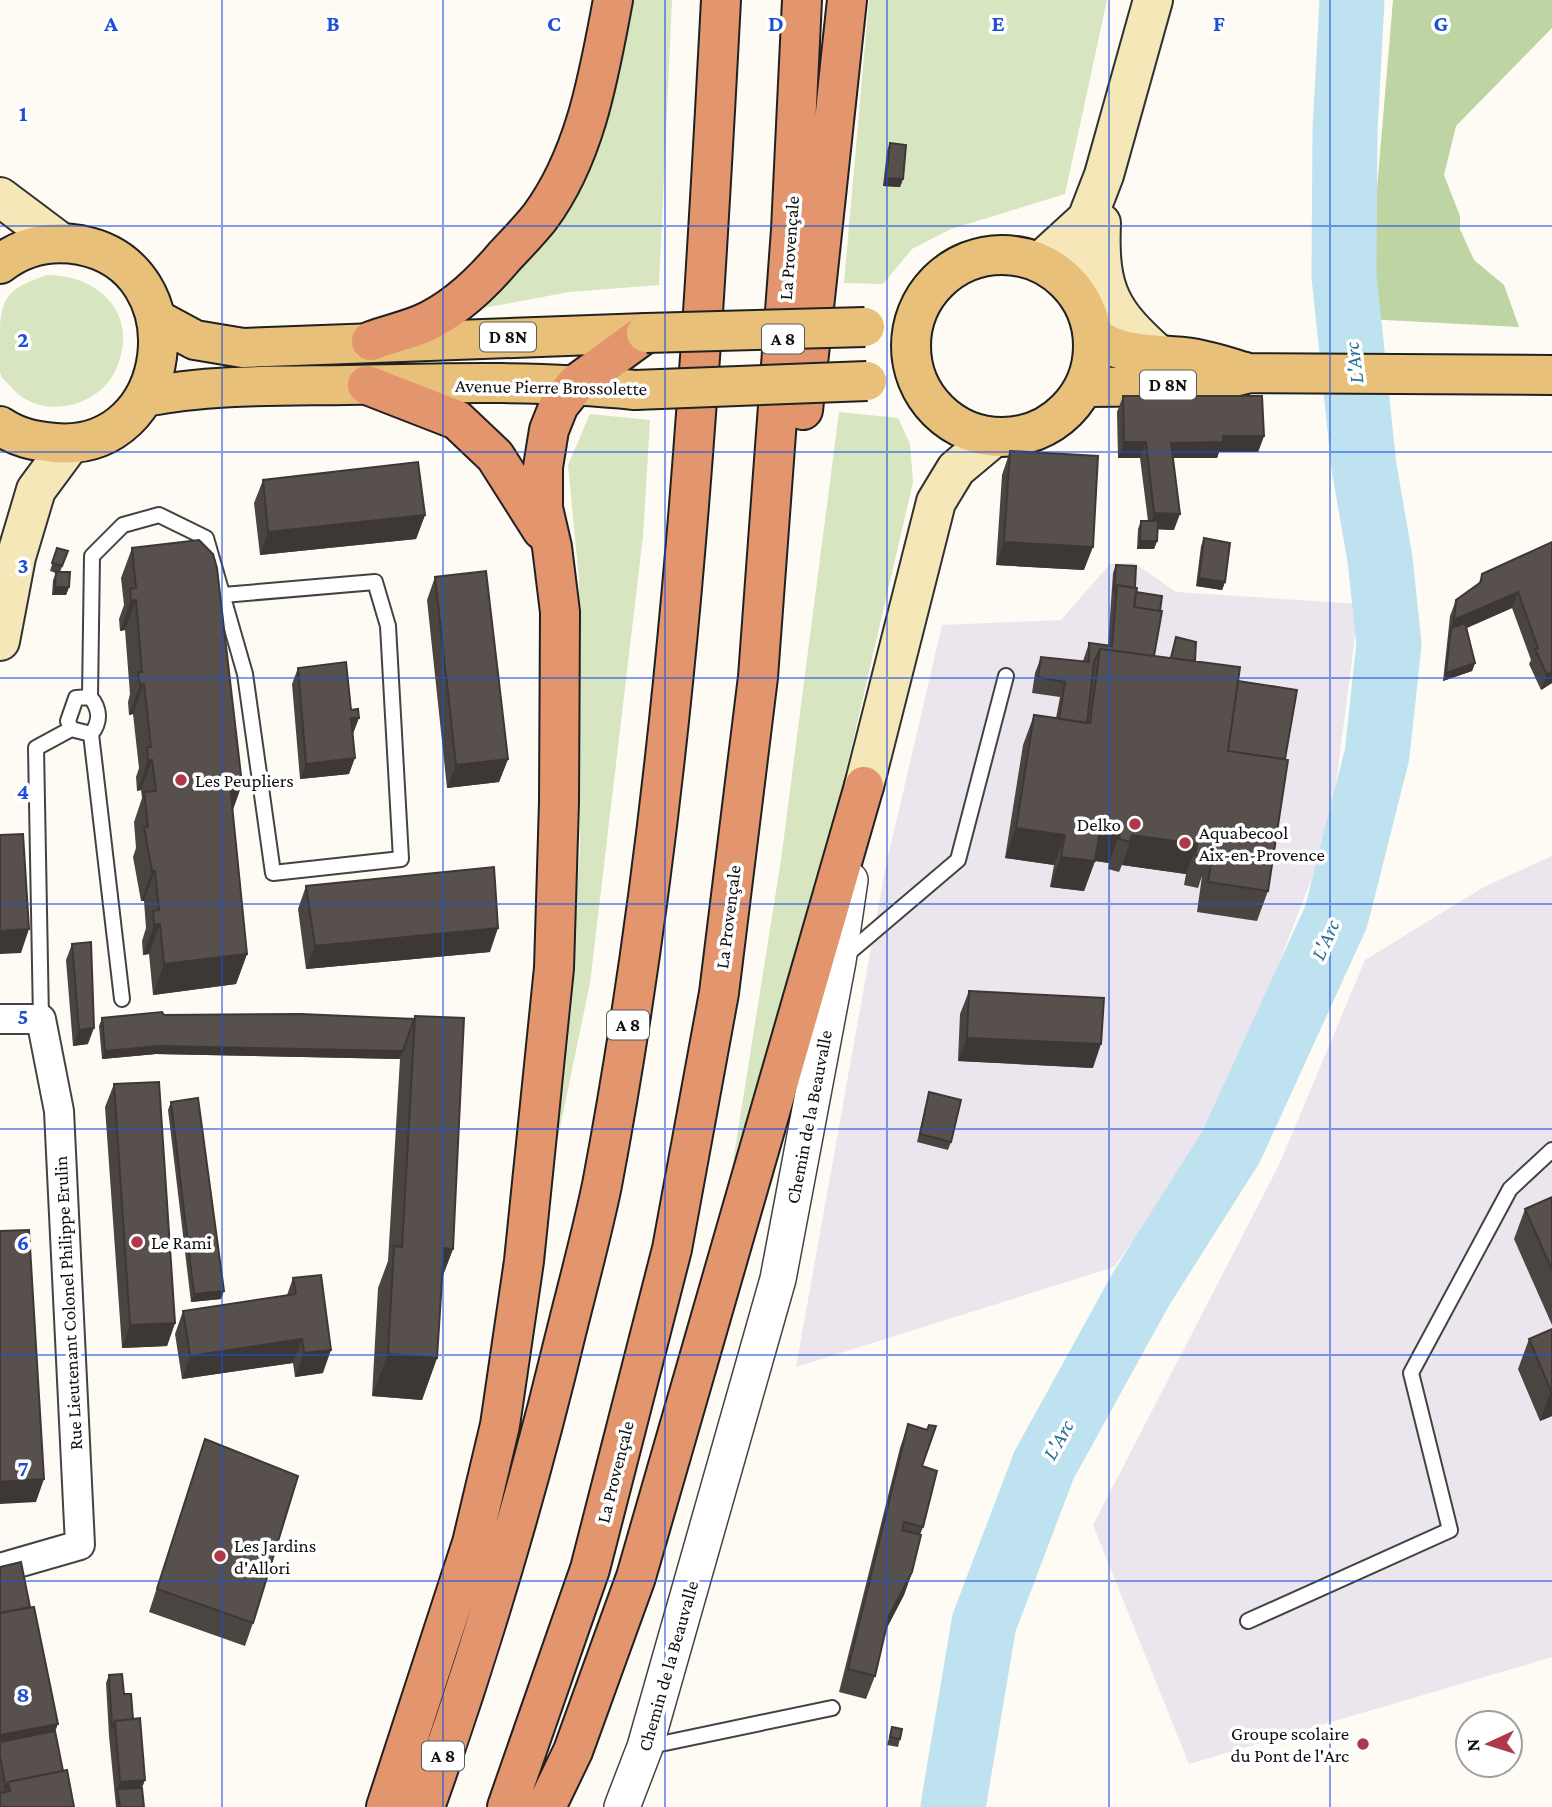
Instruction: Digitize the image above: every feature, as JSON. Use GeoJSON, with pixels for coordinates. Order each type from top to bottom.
{"type":"FeatureCollection","features":[{"type":"Feature","properties":{"kind":"highway"},"geometry":{"type":"LineString","coordinates":[[371,341],[422,324],[459,301],[493,270],[540,216],[559,185],[579,140],[598,78],[612,0]]}},
{"type":"Feature","properties":{"kind":"highway","name":"A 8"},"geometry":{"type":"LineString","coordinates":[[425,1807],[462,1705],[539,1446],[601,1189],[647,916],[680,630],[705,328],[722,0]]}},
{"type":"Feature","properties":{"kind":"highway","name":"La Provençale"},"geometry":{"type":"LineString","coordinates":[[507,1807],[590,1569],[672,1249],[719,993],[758,677],[792,230],[802,0]]}},
{"type":"Feature","properties":{"kind":"highway"},"geometry":{"type":"LineString","coordinates":[[758,677],[803,410],[847,0]]}},
{"type":"Feature","properties":{"kind":"highway"},"geometry":{"type":"LineString","coordinates":[[386,1807],[472,1543],[500,1425],[524,1261],[554,968],[561,694],[559,612],[552,547],[543,508],[549,430],[559,405],[576,384],[646,333]]}},
{"type":"Feature","properties":{"kind":"highway"},"geometry":{"type":"LineString","coordinates":[[367,385],[457,419],[495,456],[552,547]]}},
{"type":"Feature","properties":{"kind":"highway"},"geometry":{"type":"LineString","coordinates":[[546,1807],[573,1751],[636,1577],[864,786]]}},
{"type":"Feature","properties":{"kind":"main road"},"geometry":{"type":"LineString","coordinates":[[1075,290],[1087,219],[1104,175],[1153,0]]}},
{"type":"Feature","properties":{"kind":"main road"},"geometry":{"type":"LineString","coordinates":[[1104,175],[1100,251],[1109,296],[1126,326],[1161,357]]}},
{"type":"Feature","properties":{"kind":"main road"},"geometry":{"type":"LineString","coordinates":[[0,197],[60,242]]}},
{"type":"Feature","properties":{"kind":"main road"},"geometry":{"type":"LineString","coordinates":[[1040,262],[1087,219]]}},
{"type":"Feature","properties":{"kind":"main road"},"geometry":{"type":"LineString","coordinates":[[0,264],[16,251],[60,242],[93,248],[122,264],[145,289],[158,320],[159,360],[145,397],[114,429],[95,439],[70,444],[32,441],[0,426]]}},
{"type":"Feature","properties":{"kind":"main road"},"geometry":{"type":"LineString","coordinates":[[1003,254],[1040,262],[1075,290],[1084,305],[1094,336],[1092,368],[1085,387],[1073,405],[1049,426],[1025,435],[993,438],[956,426],[930,403],[915,376],[910,349],[914,321],[926,293],[949,271],[971,259],[1003,254]]}},
{"type":"Feature","properties":{"kind":"main road","name":"D 8N"},"geometry":{"type":"LineString","coordinates":[[158,320],[195,340],[217,346],[243,348],[371,341],[865,327],[914,321]]}},
{"type":"Feature","properties":{"kind":"main road","name":"D 8N"},"geometry":{"type":"LineString","coordinates":[[1094,336],[1106,346],[1161,357],[1192,358],[1250,373],[1503,375]]}},
{"type":"Feature","properties":{"kind":"main road","name":"D 8N"},"geometry":{"type":"LineString","coordinates":[[1458,375],[1552,353]]}},
{"type":"Feature","properties":{"kind":"main road","name":"D 8N"},"geometry":{"type":"LineString","coordinates":[[1085,387],[1196,386],[1250,373]]}},
{"type":"Feature","properties":{"kind":"main road"},"geometry":{"type":"LineString","coordinates":[[1503,375],[1552,375]]}},
{"type":"Feature","properties":{"kind":"main road"},"geometry":{"type":"LineString","coordinates":[[1503,375],[1552,398]]}},
{"type":"Feature","properties":{"kind":"main road","name":"Avenue Pierre Brossolette"},"geometry":{"type":"LineString","coordinates":[[145,397],[191,388],[576,384],[635,390],[915,376]]}},
{"type":"Feature","properties":{"kind":"main road","name":"Chemin de la Beauvalle"},"geometry":{"type":"LineString","coordinates":[[864,786],[936,502],[956,469],[993,438]]}},
{"type":"Feature","properties":{"kind":"main road"},"geometry":{"type":"LineString","coordinates":[[0,641],[16,557],[36,489],[70,444]]}},
{"type":"Feature","properties":{"kind":"street","name":"Chemin de la Beauvalle"},"geometry":{"type":"LineString","coordinates":[[622,1807],[645,1747],[778,1279],[838,961],[864,786]]}},
{"type":"Feature","properties":{"kind":"street"},"geometry":{"type":"LineString","coordinates":[[0,1019],[40,1019]]}},
{"type":"Feature","properties":{"kind":"street","name":"Rue Lieutenant Colonel Philippe Erulin"},"geometry":{"type":"LineString","coordinates":[[0,1568],[80,1545],[59,1111],[40,1019]]}},
{"type":"Feature","properties":{"kind":"lane"},"geometry":{"type":"LineString","coordinates":[[121,999],[91,734],[99,714],[90,697],[92,556],[123,525],[159,515],[206,538],[245,674],[273,873],[401,859],[388,626],[375,582],[223,595]]}},
{"type":"Feature","properties":{"kind":"lane"},"geometry":{"type":"LineString","coordinates":[[838,961],[958,860],[1006,676]]}},
{"type":"Feature","properties":{"kind":"lane"},"geometry":{"type":"LineString","coordinates":[[71,729],[68,721],[76,698],[90,697]]}},
{"type":"Feature","properties":{"kind":"lane"},"geometry":{"type":"LineString","coordinates":[[40,1019],[36,748],[71,729],[91,734]]}},
{"type":"Feature","properties":{"kind":"lane"},"geometry":{"type":"LineString","coordinates":[[1248,1621],[1450,1530],[1410,1373],[1510,1189],[1552,1150]]}},
{"type":"Feature","properties":{"kind":"lane"},"geometry":{"type":"LineString","coordinates":[[645,1747],[832,1708]]}},
{"type":"Feature","properties":{"kind":"shaded area"},"geometry":{"type":"Polygon","coordinates":[[[1134,563],[1176,592],[1359,604],[1330,831],[1216,1126],[1114,1267],[796,1367],[885,870],[942,625],[1061,620],[1110,564],[1134,563]]]}},
{"type":"Feature","properties":{"kind":"shaded area"},"geometry":{"type":"Polygon","coordinates":[[[1552,856],[1552,1657],[1189,1764],[1093,1525],[1279,1165],[1365,960],[1484,887],[1552,856]]]}},
{"type":"Feature","properties":{"kind":"green space"},"geometry":{"type":"Polygon","coordinates":[[[628,0],[672,0],[659,285],[569,292],[478,309],[541,242],[628,0]]]}},
{"type":"Feature","properties":{"kind":"green space"},"geometry":{"type":"Polygon","coordinates":[[[869,0],[1107,0],[1065,194],[951,229],[912,249],[883,284],[844,283],[869,0]]]}},
{"type":"Feature","properties":{"kind":"green space"},"geometry":{"type":"Polygon","coordinates":[[[1393,0],[1552,0],[1552,28],[1456,126],[1444,175],[1460,216],[1460,229],[1474,260],[1504,285],[1519,327],[1366,319],[1393,0]]]}},
{"type":"Feature","properties":{"kind":"green space"},"geometry":{"type":"Polygon","coordinates":[[[47,275],[84,282],[98,291],[110,302],[119,316],[123,332],[122,349],[116,369],[108,382],[97,393],[84,400],[54,407],[25,399],[5,381],[0,372],[1,321],[5,302],[16,289],[47,275]]]}},
{"type":"Feature","properties":{"kind":"green space"},"geometry":{"type":"Polygon","coordinates":[[[839,412],[898,418],[910,444],[913,482],[831,836],[726,1206],[781,860],[839,412]]]}},
{"type":"Feature","properties":{"kind":"green space"},"geometry":{"type":"Polygon","coordinates":[[[590,414],[650,420],[643,536],[590,983],[545,1200],[565,1045],[580,850],[579,579],[568,465],[590,414]]]}},
{"type":"Feature","properties":{"kind":"building"},"geometry":{"type":"Polygon","coordinates":[[[890,143],[906,145],[903,179],[886,178],[890,143]]]}},
{"type":"Feature","properties":{"kind":"building"},"geometry":{"type":"Polygon","coordinates":[[[1123,396],[1262,396],[1264,436],[1223,436],[1223,442],[1171,443],[1180,514],[1154,513],[1146,442],[1124,442],[1123,396]]]}},
{"type":"Feature","properties":{"kind":"building"},"geometry":{"type":"Polygon","coordinates":[[[1010,451],[1098,456],[1093,547],[1004,542],[1010,451]]]}},
{"type":"Feature","properties":{"kind":"building"},"geometry":{"type":"Polygon","coordinates":[[[418,462],[425,515],[268,532],[263,480],[418,462]]]}},
{"type":"Feature","properties":{"kind":"building"},"geometry":{"type":"Polygon","coordinates":[[[1141,521],[1158,521],[1157,541],[1140,541],[1141,521]]]}},
{"type":"Feature","properties":{"kind":"building"},"geometry":{"type":"Polygon","coordinates":[[[1204,538],[1230,543],[1225,582],[1199,578],[1204,538]]]}},
{"type":"Feature","properties":{"kind":"building","name":"Les Peupliers"},"geometry":{"type":"Polygon","coordinates":[[[199,540],[213,554],[217,568],[242,784],[230,785],[247,954],[164,964],[160,924],[154,925],[153,911],[159,910],[155,871],[152,871],[144,827],[148,827],[144,792],[156,791],[152,760],[148,761],[147,747],[151,747],[144,684],[140,685],[138,672],[142,672],[136,600],[131,601],[130,589],[136,588],[132,548],[199,540]]]}},
{"type":"Feature","properties":{"kind":"building"},"geometry":{"type":"Polygon","coordinates":[[[1552,542],[1552,671],[1547,675],[1535,649],[1538,648],[1518,592],[1454,620],[1456,600],[1481,582],[1482,574],[1552,542]]]}},
{"type":"Feature","properties":{"kind":"building"},"geometry":{"type":"Polygon","coordinates":[[[57,548],[68,551],[62,566],[52,563],[57,548]]]}},
{"type":"Feature","properties":{"kind":"building"},"geometry":{"type":"Polygon","coordinates":[[[1116,565],[1136,566],[1135,588],[1117,585],[1114,593],[1116,565]]]}},
{"type":"Feature","properties":{"kind":"building"},"geometry":{"type":"Polygon","coordinates":[[[486,571],[508,759],[456,765],[435,577],[486,571]]]}},
{"type":"Feature","properties":{"kind":"building"},"geometry":{"type":"Polygon","coordinates":[[[56,572],[70,572],[69,587],[55,587],[56,572]]]}},
{"type":"Feature","properties":{"kind":"building"},"geometry":{"type":"Polygon","coordinates":[[[1117,585],[1137,588],[1134,607],[1162,611],[1154,656],[1100,649],[1094,662],[1087,723],[1059,719],[1065,682],[1038,677],[1041,657],[1089,662],[1089,643],[1112,646],[1117,585]]]}},
{"type":"Feature","properties":{"kind":"building"},"geometry":{"type":"Polygon","coordinates":[[[1136,592],[1162,596],[1160,611],[1134,607],[1136,592]]]}},
{"type":"Feature","properties":{"kind":"building"},"geometry":{"type":"Polygon","coordinates":[[[1465,623],[1475,663],[1446,673],[1451,628],[1465,623]]]}},
{"type":"Feature","properties":{"kind":"building"},"geometry":{"type":"Polygon","coordinates":[[[1176,637],[1196,642],[1195,661],[1171,658],[1176,637]]]}},
{"type":"Feature","properties":{"kind":"building"},"geometry":{"type":"Polygon","coordinates":[[[1100,649],[1240,667],[1228,751],[1288,760],[1268,891],[1208,882],[1214,846],[1211,846],[1209,858],[1195,855],[1197,844],[1132,835],[1130,842],[1119,839],[1120,833],[1100,830],[1095,861],[1061,857],[1065,835],[1016,828],[1034,715],[1090,723],[1100,649]]]}},
{"type":"Feature","properties":{"kind":"building","name":"Les Peupliers"},"geometry":{"type":"Polygon","coordinates":[[[346,662],[351,710],[358,709],[359,718],[351,718],[355,758],[306,764],[298,668],[346,662]]]}},
{"type":"Feature","properties":{"kind":"building"},"geometry":{"type":"Polygon","coordinates":[[[1238,681],[1297,690],[1285,759],[1228,751],[1238,681]]]}},
{"type":"Feature","properties":{"kind":"building"},"geometry":{"type":"Polygon","coordinates":[[[23,834],[29,929],[0,931],[0,835],[23,834]]]}},
{"type":"Feature","properties":{"kind":"building"},"geometry":{"type":"Polygon","coordinates":[[[494,867],[498,928],[315,946],[306,886],[494,867]]]}},
{"type":"Feature","properties":{"kind":"building"},"geometry":{"type":"Polygon","coordinates":[[[91,942],[94,1028],[79,1030],[72,944],[91,942]]]}},
{"type":"Feature","properties":{"kind":"building"},"geometry":{"type":"Polygon","coordinates":[[[969,991],[1104,998],[1101,1044],[967,1038],[969,991]]]}},
{"type":"Feature","properties":{"kind":"building"},"geometry":{"type":"Polygon","coordinates":[[[162,1012],[164,1015],[301,1014],[414,1019],[403,1051],[159,1046],[105,1051],[102,1018],[162,1012]]]}},
{"type":"Feature","properties":{"kind":"building"},"geometry":{"type":"Polygon","coordinates":[[[415,1016],[464,1018],[453,1249],[444,1248],[437,1358],[388,1354],[394,1246],[402,1247],[415,1016]]]}},
{"type":"Feature","properties":{"kind":"building","name":"Le Rami"},"geometry":{"type":"Polygon","coordinates":[[[159,1082],[175,1323],[130,1325],[114,1084],[159,1082]]]}},
{"type":"Feature","properties":{"kind":"building"},"geometry":{"type":"Polygon","coordinates":[[[929,1092],[961,1100],[951,1142],[920,1134],[929,1092]]]}},
{"type":"Feature","properties":{"kind":"building"},"geometry":{"type":"Polygon","coordinates":[[[198,1098],[224,1291],[194,1294],[171,1102],[198,1098]]]}},
{"type":"Feature","properties":{"kind":"building"},"geometry":{"type":"Polygon","coordinates":[[[1552,1197],[1552,1270],[1525,1209],[1552,1197]]]}},
{"type":"Feature","properties":{"kind":"building"},"geometry":{"type":"Polygon","coordinates":[[[29,1230],[44,1479],[0,1482],[0,1231],[29,1230]]]}},
{"type":"Feature","properties":{"kind":"building"},"geometry":{"type":"Polygon","coordinates":[[[321,1275],[331,1350],[304,1353],[302,1339],[190,1356],[183,1311],[296,1294],[293,1278],[321,1275]]]}},
{"type":"Feature","properties":{"kind":"building"},"geometry":{"type":"Polygon","coordinates":[[[1552,1329],[1552,1391],[1551,1391],[1529,1339],[1552,1329]]]}},
{"type":"Feature","properties":{"kind":"building"},"geometry":{"type":"Polygon","coordinates":[[[908,1424],[927,1430],[929,1425],[936,1426],[922,1466],[937,1471],[923,1527],[904,1522],[902,1530],[921,1535],[912,1572],[889,1616],[875,1676],[848,1669],[908,1424]]]}},
{"type":"Feature","properties":{"kind":"building","name":"Les Jardins d'Allori"},"geometry":{"type":"Polygon","coordinates":[[[205,1439],[298,1476],[253,1623],[157,1589],[205,1439]]]}},
{"type":"Feature","properties":{"kind":"building"},"geometry":{"type":"Polygon","coordinates":[[[21,1562],[30,1607],[0,1613],[0,1567],[21,1562]]]}},
{"type":"Feature","properties":{"kind":"building"},"geometry":{"type":"Polygon","coordinates":[[[34,1607],[58,1724],[0,1735],[0,1613],[34,1607]]]}},
{"type":"Feature","properties":{"kind":"building"},"geometry":{"type":"Polygon","coordinates":[[[122,1674],[124,1694],[131,1694],[133,1719],[115,1721],[112,1728],[109,1675],[122,1674]]]}},
{"type":"Feature","properties":{"kind":"building"},"geometry":{"type":"Polygon","coordinates":[[[140,1718],[145,1780],[120,1782],[115,1721],[140,1718]]]}},
{"type":"Feature","properties":{"kind":"building"},"geometry":{"type":"Polygon","coordinates":[[[892,1727],[902,1729],[900,1739],[890,1737],[892,1727]]]}},
{"type":"Feature","properties":{"kind":"building"},"geometry":{"type":"Polygon","coordinates":[[[55,1731],[63,1771],[8,1782],[6,1790],[0,1742],[55,1731]]]}},
{"type":"Feature","properties":{"kind":"building"},"geometry":{"type":"Polygon","coordinates":[[[67,1770],[74,1807],[0,1807],[0,1793],[10,1791],[8,1782],[67,1770]]]}},
{"type":"Feature","properties":{"kind":"building"},"geometry":{"type":"Polygon","coordinates":[[[142,1788],[144,1807],[120,1807],[117,1789],[142,1788]]]}},
{"type":"Feature","properties":{"kind":"waterway","name":"L'Arc"},"geometry":{"type":"LineString","coordinates":[[953,1807],[984,1623],[1044,1465],[1141,1289],[1231,1147],[1336,917],[1377,755],[1389,644],[1380,559],[1364,467],[1344,276],[1345,131],[1352,0]]}},
{"type":"Feature","properties":{"kind":"place","name":"Les Peupliers"},"geometry":{"type":"Point","coordinates":[181,780]}},
{"type":"Feature","properties":{"kind":"place","name":"Delko"},"geometry":{"type":"Point","coordinates":[1135,824]}},
{"type":"Feature","properties":{"kind":"place","name":"Aquabecool Aix-en-Provence"},"geometry":{"type":"Point","coordinates":[1185,843]}},
{"type":"Feature","properties":{"kind":"place","name":"Le Rami"},"geometry":{"type":"Point","coordinates":[137,1242]}},
{"type":"Feature","properties":{"kind":"place","name":"Les Jardins d'Allori"},"geometry":{"type":"Point","coordinates":[220,1556]}},
{"type":"Feature","properties":{"kind":"place","name":"Groupe scolaire du Pont de l'Arc"},"geometry":{"type":"Point","coordinates":[1363,1744]}}]}
